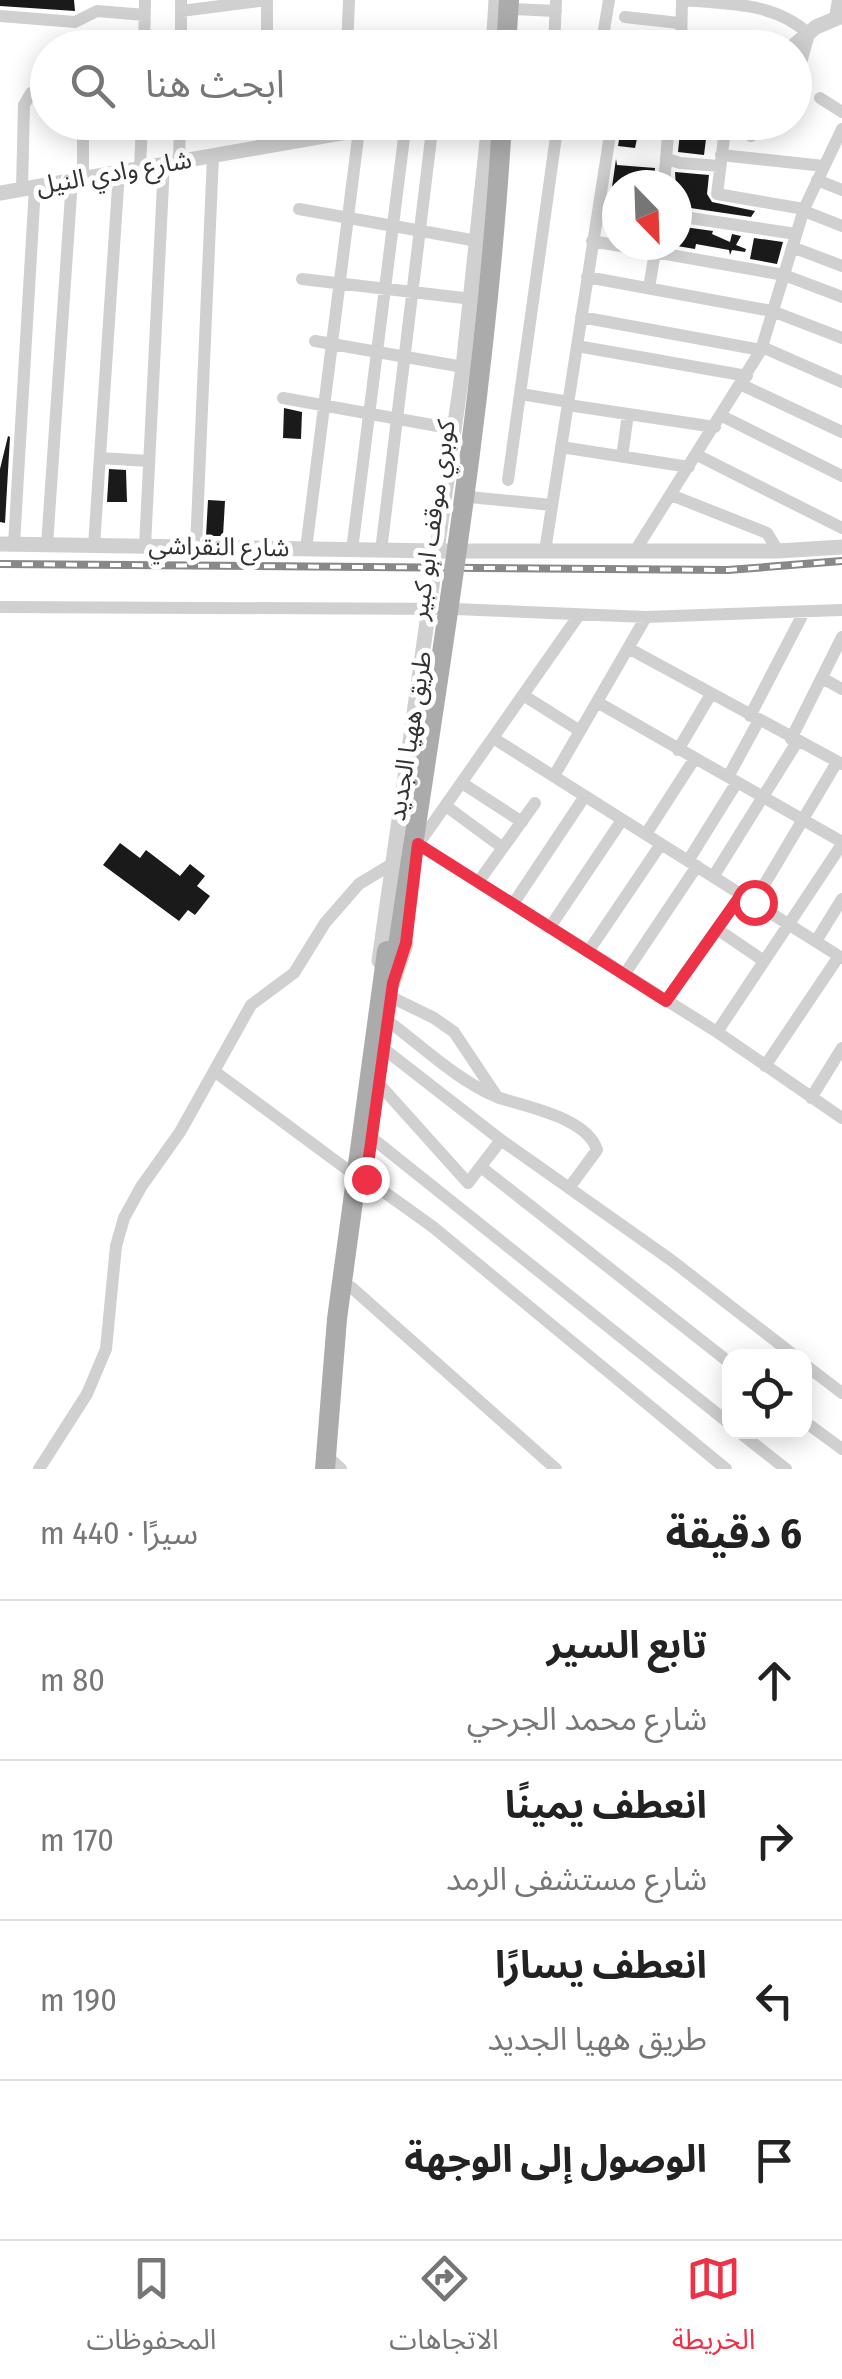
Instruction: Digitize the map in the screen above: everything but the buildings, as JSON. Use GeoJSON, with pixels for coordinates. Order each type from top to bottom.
{"type":"FeatureCollection","features":[{"type":"Feature","properties":{"kind":"main road"},"geometry":{"type":"LineString","coordinates":[[502,30],[506,2]]}},
{"type":"Feature","properties":{"kind":"main road","name":"كوبري موقف ابو كبير"},"geometry":{"type":"LineString","coordinates":[[389,987],[454,494],[489,193],[490,140]]}},
{"type":"Feature","properties":{"kind":"main road","name":"كوبري موقف ابو كبير"},"geometry":{"type":"LineString","coordinates":[[392,952],[464,496],[502,140]]}},
{"type":"Feature","properties":{"kind":"main road","name":"طريق ههيا الجديد"},"geometry":{"type":"LineString","coordinates":[[336,1352],[350,1287],[361,1178],[372,1138],[389,987]]}},
{"type":"Feature","properties":{"kind":"main road","name":"طريق ههيا الجديد"},"geometry":{"type":"LineString","coordinates":[[330,1464],[337,1319],[389,987]]}},
{"type":"Feature","properties":{"kind":"street"},"geometry":{"type":"LineString","coordinates":[[180,30],[181,5],[267,0],[267,30]]}},
{"type":"Feature","properties":{"kind":"street"},"geometry":{"type":"LineString","coordinates":[[348,30],[349,0]]}},
{"type":"Feature","properties":{"kind":"street"},"geometry":{"type":"LineString","coordinates":[[604,30],[609,0]]}},
{"type":"Feature","properties":{"kind":"street"},"geometry":{"type":"LineString","coordinates":[[680,30],[683,0],[747,3],[783,14],[804,30]]}},
{"type":"Feature","properties":{"kind":"street"},"geometry":{"type":"LineString","coordinates":[[812,32],[838,17],[838,0]]}},
{"type":"Feature","properties":{"kind":"street"},"geometry":{"type":"LineString","coordinates":[[506,2],[556,6]]}},
{"type":"Feature","properties":{"kind":"street"},"geometry":{"type":"LineString","coordinates":[[0,16],[76,22],[98,12],[145,7]]}},
{"type":"Feature","properties":{"kind":"street"},"geometry":{"type":"LineString","coordinates":[[625,18],[680,23]]}},
{"type":"Feature","properties":{"kind":"street"},"geometry":{"type":"LineString","coordinates":[[7,544],[29,188],[26,96],[30,94]]}},
{"type":"Feature","properties":{"kind":"street"},"geometry":{"type":"LineString","coordinates":[[820,98],[842,112]]}},
{"type":"Feature","properties":{"kind":"street"},"geometry":{"type":"LineString","coordinates":[[635,551],[762,349],[804,210],[824,166],[838,147],[842,129]]}},
{"type":"Feature","properties":{"kind":"street"},"geometry":{"type":"LineString","coordinates":[[48,545],[81,140]]}},
{"type":"Feature","properties":{"kind":"street"},"geometry":{"type":"LineString","coordinates":[[140,168],[141,140]]}},
{"type":"Feature","properties":{"kind":"street"},"geometry":{"type":"LineString","coordinates":[[145,546],[176,140]]}},
{"type":"Feature","properties":{"kind":"street"},"geometry":{"type":"LineString","coordinates":[[262,147],[263,140]]}},
{"type":"Feature","properties":{"kind":"street","name":"شارع وادي النيل"},"geometry":{"type":"LineString","coordinates":[[0,193],[296,140]]}},
{"type":"Feature","properties":{"kind":"street"},"geometry":{"type":"LineString","coordinates":[[306,549],[348,218],[349,140]]}},
{"type":"Feature","properties":{"kind":"street"},"geometry":{"type":"LineString","coordinates":[[352,550],[403,140]]}},
{"type":"Feature","properties":{"kind":"street"},"geometry":{"type":"LineString","coordinates":[[381,550],[431,140]]}},
{"type":"Feature","properties":{"kind":"street","name":"طريق ههيا الجديد"},"geometry":{"type":"LineString","coordinates":[[389,987],[380,952],[463,367],[489,140]]}},
{"type":"Feature","properties":{"kind":"street","name":"طريق ههيا الجديد"},"geometry":{"type":"LineString","coordinates":[[389,987],[406,943],[455,609],[499,235],[503,140]]}},
{"type":"Feature","properties":{"kind":"street"},"geometry":{"type":"LineString","coordinates":[[508,480],[556,140]]}},
{"type":"Feature","properties":{"kind":"street"},"geometry":{"type":"LineString","coordinates":[[545,550],[609,140]]}},
{"type":"Feature","properties":{"kind":"street"},"geometry":{"type":"LineString","coordinates":[[666,170],[669,140]]}},
{"type":"Feature","properties":{"kind":"street"},"geometry":{"type":"LineString","coordinates":[[723,140],[715,192],[804,210],[842,226]]}},
{"type":"Feature","properties":{"kind":"street"},"geometry":{"type":"LineString","coordinates":[[196,547],[213,156]]}},
{"type":"Feature","properties":{"kind":"street"},"geometry":{"type":"LineString","coordinates":[[667,159],[824,166]]}},
{"type":"Feature","properties":{"kind":"street"},"geometry":{"type":"LineString","coordinates":[[94,546],[119,172]]}},
{"type":"Feature","properties":{"kind":"street"},"geometry":{"type":"LineString","coordinates":[[817,180],[842,190]]}},
{"type":"Feature","properties":{"kind":"street"},"geometry":{"type":"LineString","coordinates":[[300,209],[477,241]]}},
{"type":"Feature","properties":{"kind":"street"},"geometry":{"type":"LineString","coordinates":[[692,219],[794,240],[842,266]]}},
{"type":"Feature","properties":{"kind":"street"},"geometry":{"type":"LineString","coordinates":[[592,241],[602,242]]}},
{"type":"Feature","properties":{"kind":"street"},"geometry":{"type":"LineString","coordinates":[[692,256],[784,275],[842,296]]}},
{"type":"Feature","properties":{"kind":"street"},"geometry":{"type":"LineString","coordinates":[[649,288],[654,260]]}},
{"type":"Feature","properties":{"kind":"street"},"geometry":{"type":"LineString","coordinates":[[587,277],[772,311],[842,338]]}},
{"type":"Feature","properties":{"kind":"street"},"geometry":{"type":"LineString","coordinates":[[302,280],[472,299]]}},
{"type":"Feature","properties":{"kind":"street"},"geometry":{"type":"LineString","coordinates":[[581,317],[762,349],[842,382]]}},
{"type":"Feature","properties":{"kind":"street"},"geometry":{"type":"LineString","coordinates":[[315,341],[463,367]]}},
{"type":"Feature","properties":{"kind":"street"},"geometry":{"type":"LineString","coordinates":[[577,346],[745,381],[842,432]]}},
{"type":"Feature","properties":{"kind":"street"},"geometry":{"type":"LineString","coordinates":[[521,394],[628,414],[719,422],[842,476]]}},
{"type":"Feature","properties":{"kind":"street"},"geometry":{"type":"LineString","coordinates":[[283,398],[454,429]]}},
{"type":"Feature","properties":{"kind":"street"},"geometry":{"type":"LineString","coordinates":[[674,420],[678,405]]}},
{"type":"Feature","properties":{"kind":"street"},"geometry":{"type":"LineString","coordinates":[[622,456],[628,414]]}},
{"type":"Feature","properties":{"kind":"street"},"geometry":{"type":"LineString","coordinates":[[561,447],[689,467]]}},
{"type":"Feature","properties":{"kind":"street"},"geometry":{"type":"LineString","coordinates":[[698,454],[842,528]]}},
{"type":"Feature","properties":{"kind":"street"},"geometry":{"type":"LineString","coordinates":[[100,458],[149,461]]}},
{"type":"Feature","properties":{"kind":"street"},"geometry":{"type":"LineString","coordinates":[[671,495],[768,533],[778,551]]}},
{"type":"Feature","properties":{"kind":"street"},"geometry":{"type":"LineString","coordinates":[[469,497],[552,505]]}},
{"type":"Feature","properties":{"kind":"street","name":"شارع النقراشي"},"geometry":{"type":"LineString","coordinates":[[7,544],[438,552],[778,551],[842,547]]}},
{"type":"Feature","properties":{"kind":"street"},"geometry":{"type":"LineString","coordinates":[[0,607],[455,609],[646,617],[842,610]]}},
{"type":"Feature","properties":{"kind":"street"},"geometry":{"type":"LineString","coordinates":[[624,975],[692,864],[804,612]]}},
{"type":"Feature","properties":{"kind":"street"},"geometry":{"type":"LineString","coordinates":[[38,1469],[88,1394],[106,1349],[116,1246],[124,1218],[180,1132],[251,1005],[294,973],[326,923],[359,884],[418,844],[579,615]]}},
{"type":"Feature","properties":{"kind":"street"},"geometry":{"type":"LineString","coordinates":[[554,776],[646,617]]}},
{"type":"Feature","properties":{"kind":"street"},"geometry":{"type":"LineString","coordinates":[[713,876],[794,740],[842,637]]}},
{"type":"Feature","properties":{"kind":"street"},"geometry":{"type":"LineString","coordinates":[[628,648],[838,762]]}},
{"type":"Feature","properties":{"kind":"street"},"geometry":{"type":"LineString","coordinates":[[822,678],[842,689]]}},
{"type":"Feature","properties":{"kind":"street"},"geometry":{"type":"LineString","coordinates":[[678,750],[712,694]]}},
{"type":"Feature","properties":{"kind":"street"},"geometry":{"type":"LineString","coordinates":[[523,695],[580,731]]}},
{"type":"Feature","properties":{"kind":"street"},"geometry":{"type":"LineString","coordinates":[[597,702],[842,843],[717,1032]]}},
{"type":"Feature","properties":{"kind":"street"},"geometry":{"type":"LineString","coordinates":[[493,738],[841,957],[765,1066]]}},
{"type":"Feature","properties":{"kind":"street"},"geometry":{"type":"LineString","coordinates":[[754,902],[838,762],[842,743]]}},
{"type":"Feature","properties":{"kind":"street"},"geometry":{"type":"LineString","coordinates":[[646,834],[694,758]]}},
{"type":"Feature","properties":{"kind":"street"},"geometry":{"type":"LineString","coordinates":[[462,783],[522,822]]}},
{"type":"Feature","properties":{"kind":"street"},"geometry":{"type":"LineString","coordinates":[[513,904],[585,796]]}},
{"type":"Feature","properties":{"kind":"street"},"geometry":{"type":"LineString","coordinates":[[478,881],[536,803]]}},
{"type":"Feature","properties":{"kind":"street"},"geometry":{"type":"LineString","coordinates":[[446,806],[503,848]]}},
{"type":"Feature","properties":{"kind":"street"},"geometry":{"type":"LineString","coordinates":[[550,927],[622,820]]}},
{"type":"Feature","properties":{"kind":"street"},"geometry":{"type":"LineString","coordinates":[[418,844],[717,1032],[842,1118]]}},
{"type":"Feature","properties":{"kind":"street"},"geometry":{"type":"LineString","coordinates":[[588,952],[661,844]]}},
{"type":"Feature","properties":{"kind":"street"},"geometry":{"type":"LineString","coordinates":[[666,1001],[741,895]]}},
{"type":"Feature","properties":{"kind":"street"},"geometry":{"type":"LineString","coordinates":[[816,941],[842,899]]}},
{"type":"Feature","properties":{"kind":"street"},"geometry":{"type":"LineString","coordinates":[[717,929],[764,961]]}},
{"type":"Feature","properties":{"kind":"street"},"geometry":{"type":"LineString","coordinates":[[389,987],[454,1032],[497,1096]]}},
{"type":"Feature","properties":{"kind":"street"},"geometry":{"type":"LineString","coordinates":[[388,1021],[476,1085],[561,1118],[594,1140],[597,1150],[593,1159],[569,1188]]}},
{"type":"Feature","properties":{"kind":"street"},"geometry":{"type":"LineString","coordinates":[[811,1098],[842,1048]]}},
{"type":"Feature","properties":{"kind":"street"},"geometry":{"type":"LineString","coordinates":[[384,1049],[785,1349]]}},
{"type":"Feature","properties":{"kind":"street"},"geometry":{"type":"LineString","coordinates":[[214,1071],[433,1227],[726,1469]]}},
{"type":"Feature","properties":{"kind":"street"},"geometry":{"type":"LineString","coordinates":[[379,1084],[468,1182],[502,1140]]}},
{"type":"Feature","properties":{"kind":"street"},"geometry":{"type":"LineString","coordinates":[[372,1138],[722,1418]]}},
{"type":"Feature","properties":{"kind":"street"},"geometry":{"type":"LineString","coordinates":[[480,1167],[722,1358]]}},
{"type":"Feature","properties":{"kind":"street"},"geometry":{"type":"LineString","coordinates":[[350,1287],[556,1469]]}},
{"type":"Feature","properties":{"kind":"street"},"geometry":{"type":"LineString","coordinates":[[812,1370],[842,1394]]}},
{"type":"Feature","properties":{"kind":"street"},"geometry":{"type":"LineString","coordinates":[[812,1427],[842,1450]]}},
{"type":"Feature","properties":{"kind":"street"},"geometry":{"type":"LineString","coordinates":[[748,1439],[786,1469]]}},
{"type":"Feature","properties":{"kind":"street"},"geometry":{"type":"LineString","coordinates":[[51,1469],[52,1446]]}},
{"type":"Feature","properties":{"kind":"railway"},"geometry":{"type":"LineString","coordinates":[[0,564],[728,570],[842,561]]}},
{"type":"Feature","properties":{"kind":"route"},"geometry":{"type":"LineString","coordinates":[[366,1179],[393,983],[406,943],[418,844],[666,1001],[741,895],[754,902]]}}]}
